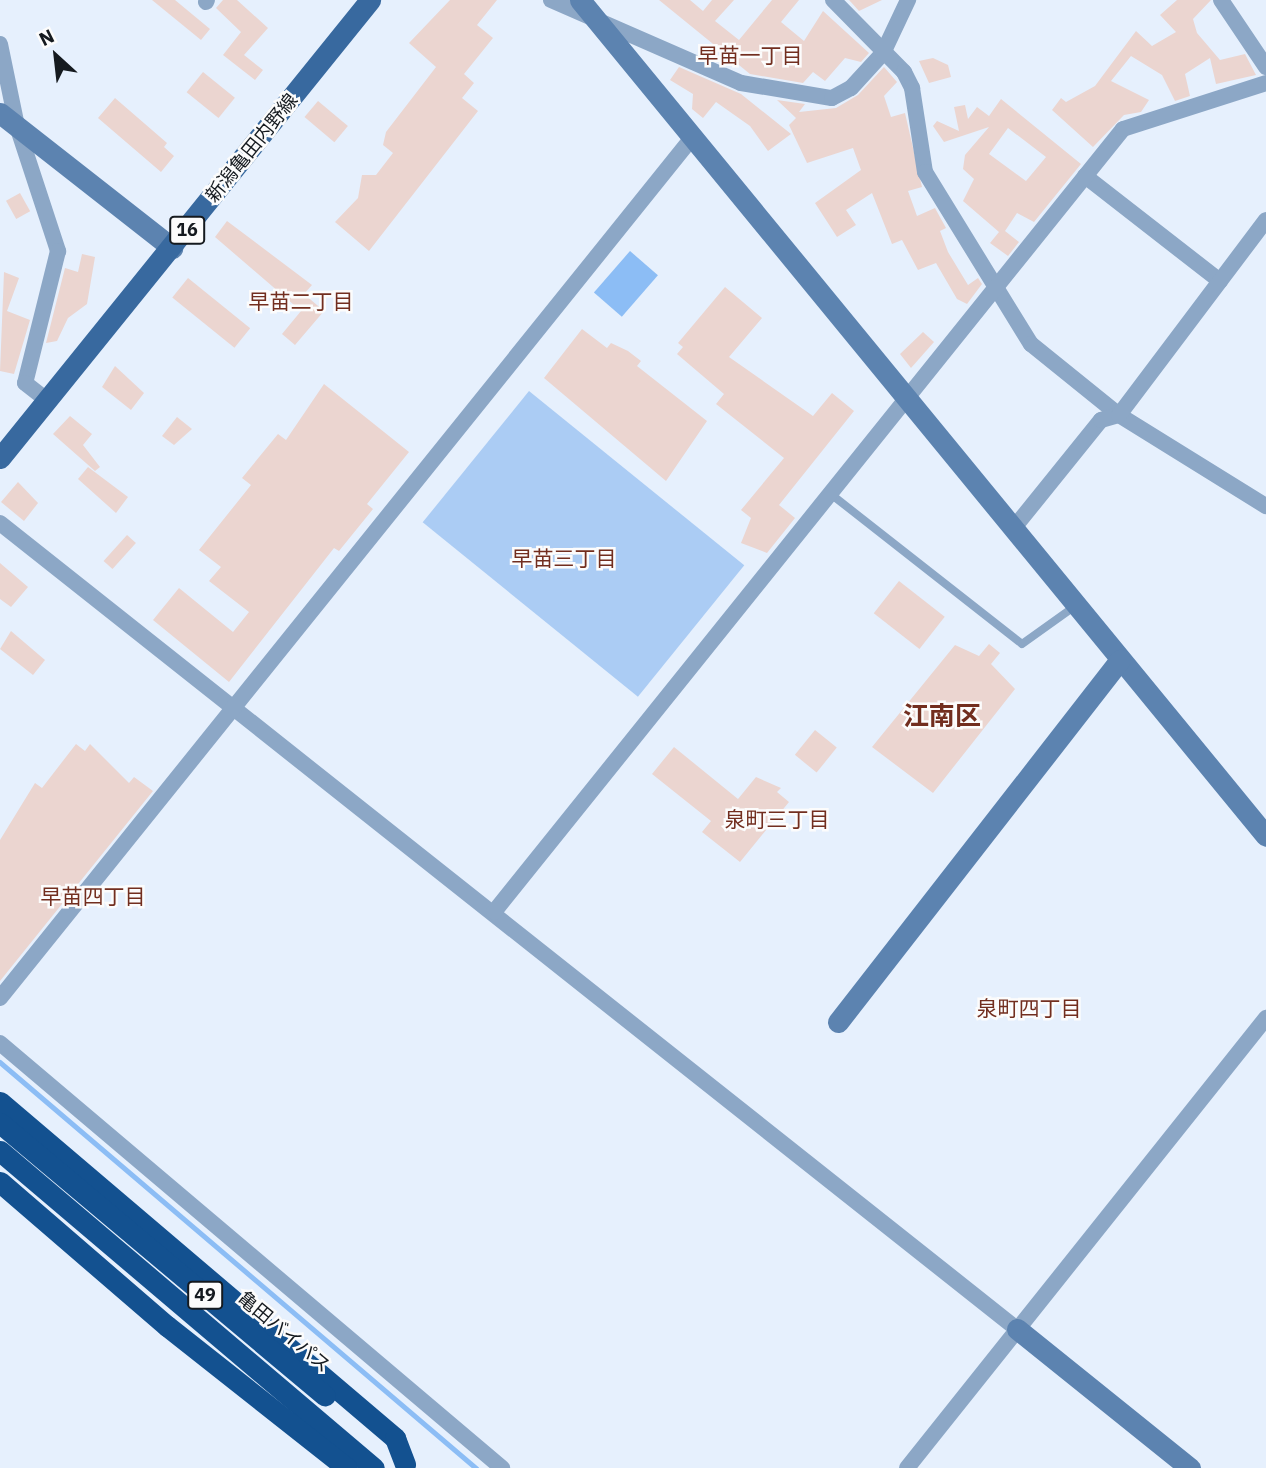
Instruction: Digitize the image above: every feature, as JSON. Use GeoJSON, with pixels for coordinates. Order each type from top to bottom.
{"type":"FeatureCollection","features":[{"type":"Feature","properties":{"kind":"highway"},"geometry":{"type":"LineString","coordinates":[[0,1102],[395,1438],[408,1466]]}},
{"type":"Feature","properties":{"kind":"highway","name":"亀田バイパス"},"geometry":{"type":"LineString","coordinates":[[0,1123],[408,1466]]}},
{"type":"Feature","properties":{"kind":"highway","name":"49"},"geometry":{"type":"LineString","coordinates":[[0,1151],[374,1468]]}},
{"type":"Feature","properties":{"kind":"highway"},"geometry":{"type":"LineString","coordinates":[[0,1182],[167,1326],[347,1468]]}},
{"type":"Feature","properties":{"kind":"main road","name":"新潟亀田内野線"},"geometry":{"type":"LineString","coordinates":[[0,458],[370,0]]}},
{"type":"Feature","properties":{"kind":"street"},"geometry":{"type":"LineString","coordinates":[[551,0],[586,7],[741,83],[804,98],[832,98],[851,88],[883,53],[908,0]]}},
{"type":"Feature","properties":{"kind":"street"},"geometry":{"type":"LineString","coordinates":[[833,0],[912,88],[925,172],[995,287],[1054,368],[1119,415],[1264,500]]}},
{"type":"Feature","properties":{"kind":"street"},"geometry":{"type":"LineString","coordinates":[[1221,0],[1266,67]]}},
{"type":"Feature","properties":{"kind":"street"},"geometry":{"type":"LineString","coordinates":[[586,7],[1266,836]]}},
{"type":"Feature","properties":{"kind":"street"},"geometry":{"type":"LineString","coordinates":[[0,44],[17,126],[58,251],[25,383],[47,400]]}},
{"type":"Feature","properties":{"kind":"street"},"geometry":{"type":"LineString","coordinates":[[494,912],[909,400],[995,287],[1123,129],[1266,83]]}},
{"type":"Feature","properties":{"kind":"street"},"geometry":{"type":"LineString","coordinates":[[0,113],[172,248]]}},
{"type":"Feature","properties":{"kind":"street"},"geometry":{"type":"LineString","coordinates":[[0,998],[234,702],[692,138]]}},
{"type":"Feature","properties":{"kind":"street"},"geometry":{"type":"LineString","coordinates":[[1085,176],[1220,281]]}},
{"type":"Feature","properties":{"kind":"street"},"geometry":{"type":"LineString","coordinates":[[1013,529],[1101,420],[1119,415],[1266,220]]}},
{"type":"Feature","properties":{"kind":"street"},"geometry":{"type":"LineString","coordinates":[[0,523],[234,702],[1190,1468]]}},
{"type":"Feature","properties":{"kind":"street"},"geometry":{"type":"LineString","coordinates":[[838,1021],[1120,660]]}},
{"type":"Feature","properties":{"kind":"street"},"geometry":{"type":"LineString","coordinates":[[907,1468],[1266,1018]]}},
{"type":"Feature","properties":{"kind":"street"},"geometry":{"type":"LineString","coordinates":[[0,1043],[502,1468]]}},
{"type":"Feature","properties":{"kind":"lane"},"geometry":{"type":"LineString","coordinates":[[832,495],[1022,644],[1075,606]]}},
{"type":"Feature","properties":{"kind":"shaded area"},"geometry":{"type":"Polygon","coordinates":[[[630,251],[658,275],[622,317],[594,293],[630,251]]]}},
{"type":"Feature","properties":{"kind":"shaded area"},"geometry":{"type":"Polygon","coordinates":[[[529,391],[744,565],[638,697],[423,522],[529,391]]]}},
{"type":"Feature","properties":{"kind":"building"},"geometry":{"type":"Polygon","coordinates":[[[152,0],[175,0],[210,29],[201,40],[152,0]]]}},
{"type":"Feature","properties":{"kind":"building"},"geometry":{"type":"Polygon","coordinates":[[[223,0],[237,0],[268,28],[244,55],[263,70],[255,80],[223,55],[241,32],[216,8],[223,0]]]}},
{"type":"Feature","properties":{"kind":"building"},"geometry":{"type":"Polygon","coordinates":[[[450,0],[497,0],[477,25],[493,38],[464,74],[474,83],[462,98],[478,111],[369,251],[335,222],[358,198],[362,175],[376,175],[393,153],[383,145],[386,132],[436,67],[409,43],[450,0]]]}},
{"type":"Feature","properties":{"kind":"building"},"geometry":{"type":"Polygon","coordinates":[[[659,0],[690,0],[703,11],[712,0],[734,0],[715,21],[739,40],[772,0],[799,0],[781,22],[804,41],[823,11],[869,53],[861,62],[845,58],[825,81],[813,72],[803,83],[750,74],[659,0]]]}},
{"type":"Feature","properties":{"kind":"building"},"geometry":{"type":"Polygon","coordinates":[[[849,0],[882,0],[859,11],[849,0]]]}},
{"type":"Feature","properties":{"kind":"building"},"geometry":{"type":"Polygon","coordinates":[[[1177,0],[1211,0],[1193,19],[1197,33],[1220,60],[1245,54],[1256,75],[1216,84],[1210,58],[1185,74],[1190,96],[1175,101],[1162,75],[1131,56],[1111,81],[1149,100],[1141,112],[1124,115],[1093,147],[1052,110],[1061,98],[1066,102],[1095,86],[1136,31],[1152,46],[1176,32],[1160,15],[1177,0]]]}},
{"type":"Feature","properties":{"kind":"building"},"geometry":{"type":"Polygon","coordinates":[[[933,58],[948,65],[951,77],[929,83],[919,61],[933,58]]]}},
{"type":"Feature","properties":{"kind":"building"},"geometry":{"type":"Polygon","coordinates":[[[679,67],[741,94],[791,134],[768,151],[750,126],[716,102],[703,118],[692,109],[693,94],[670,80],[679,67]]]}},
{"type":"Feature","properties":{"kind":"building"},"geometry":{"type":"Polygon","coordinates":[[[884,67],[897,82],[884,96],[891,117],[905,113],[922,187],[908,191],[917,216],[935,208],[946,228],[940,231],[948,252],[968,285],[978,278],[982,284],[967,304],[957,299],[936,263],[918,270],[902,240],[892,244],[872,193],[846,210],[856,225],[837,237],[815,203],[861,170],[853,148],[807,163],[789,125],[796,118],[777,100],[805,104],[799,112],[836,108],[858,95],[884,67]]]}},
{"type":"Feature","properties":{"kind":"building"},"geometry":{"type":"Polygon","coordinates":[[[203,72],[235,98],[219,118],[187,92],[203,72]]]}},
{"type":"Feature","properties":{"kind":"building"},"geometry":{"type":"Polygon","coordinates":[[[115,98],[167,143],[164,147],[174,156],[161,172],[98,118],[115,98]]]}},
{"type":"Feature","properties":{"kind":"building"},"geometry":{"type":"Polygon","coordinates":[[[1001,99],[1081,164],[1034,222],[1017,213],[1005,231],[1019,242],[1008,256],[990,243],[999,232],[963,201],[974,179],[963,169],[965,155],[989,127],[944,142],[933,126],[937,121],[959,131],[954,107],[965,105],[968,119],[977,107],[989,116],[1001,99]],[[1008,128],[989,154],[1026,181],[1046,157],[1008,128]]]}},
{"type":"Feature","properties":{"kind":"building"},"geometry":{"type":"Polygon","coordinates":[[[318,101],[348,126],[334,142],[305,117],[318,101]]]}},
{"type":"Feature","properties":{"kind":"building"},"geometry":{"type":"Polygon","coordinates":[[[20,193],[30,211],[16,219],[6,201],[20,193]]]}},
{"type":"Feature","properties":{"kind":"building"},"geometry":{"type":"Polygon","coordinates":[[[227,221],[312,285],[304,294],[324,311],[295,345],[282,334],[301,311],[215,237],[227,221]]]}},
{"type":"Feature","properties":{"kind":"building"},"geometry":{"type":"Polygon","coordinates":[[[82,254],[95,257],[87,304],[68,318],[57,341],[46,343],[65,268],[78,272],[82,254]]]}},
{"type":"Feature","properties":{"kind":"building"},"geometry":{"type":"Polygon","coordinates":[[[4,272],[19,278],[7,311],[30,320],[14,374],[0,371],[4,272]]]}},
{"type":"Feature","properties":{"kind":"building"},"geometry":{"type":"Polygon","coordinates":[[[188,278],[250,328],[234,348],[172,297],[188,278]]]}},
{"type":"Feature","properties":{"kind":"building"},"geometry":{"type":"Polygon","coordinates":[[[725,287],[762,318],[729,357],[813,416],[832,393],[854,411],[779,505],[795,518],[767,553],[741,543],[751,518],[741,510],[784,458],[716,404],[724,394],[677,354],[683,347],[678,343],[725,287]]]}},
{"type":"Feature","properties":{"kind":"building"},"geometry":{"type":"Polygon","coordinates":[[[582,329],[607,348],[611,343],[628,351],[641,361],[637,366],[707,421],[666,481],[544,378],[582,329]]]}},
{"type":"Feature","properties":{"kind":"building"},"geometry":{"type":"Polygon","coordinates":[[[923,332],[934,342],[911,368],[900,354],[923,332]]]}},
{"type":"Feature","properties":{"kind":"building"},"geometry":{"type":"Polygon","coordinates":[[[115,366],[144,393],[131,410],[102,387],[115,366]]]}},
{"type":"Feature","properties":{"kind":"building"},"geometry":{"type":"Polygon","coordinates":[[[324,384],[409,452],[367,504],[373,509],[339,551],[334,548],[229,682],[153,620],[179,588],[233,632],[249,612],[209,581],[221,567],[199,550],[251,485],[242,478],[278,434],[286,440],[324,384]]]}},
{"type":"Feature","properties":{"kind":"building"},"geometry":{"type":"Polygon","coordinates":[[[70,416],[92,434],[83,445],[100,467],[95,471],[53,434],[70,416]]]}},
{"type":"Feature","properties":{"kind":"building"},"geometry":{"type":"Polygon","coordinates":[[[177,417],[192,429],[174,445],[162,436],[177,417]]]}},
{"type":"Feature","properties":{"kind":"building"},"geometry":{"type":"Polygon","coordinates":[[[88,467],[128,497],[116,513],[78,479],[88,467]]]}},
{"type":"Feature","properties":{"kind":"building"},"geometry":{"type":"Polygon","coordinates":[[[18,482],[38,503],[24,521],[1,502],[18,482]]]}},
{"type":"Feature","properties":{"kind":"building"},"geometry":{"type":"Polygon","coordinates":[[[127,535],[136,543],[112,569],[104,561],[127,535]]]}},
{"type":"Feature","properties":{"kind":"building"},"geometry":{"type":"Polygon","coordinates":[[[0,563],[28,587],[11,607],[0,599],[0,563]]]}},
{"type":"Feature","properties":{"kind":"building"},"geometry":{"type":"Polygon","coordinates":[[[899,581],[945,617],[919,649],[874,613],[899,581]]]}},
{"type":"Feature","properties":{"kind":"building"},"geometry":{"type":"Polygon","coordinates":[[[11,631],[45,660],[33,675],[0,649],[11,631]]]}},
{"type":"Feature","properties":{"kind":"building"},"geometry":{"type":"Polygon","coordinates":[[[989,644],[1000,653],[991,664],[1015,689],[933,793],[872,747],[955,645],[979,656],[989,644]]]}},
{"type":"Feature","properties":{"kind":"building"},"geometry":{"type":"Polygon","coordinates":[[[815,730],[837,748],[817,772],[795,755],[815,730]]]}},
{"type":"Feature","properties":{"kind":"building"},"geometry":{"type":"Polygon","coordinates":[[[76,744],[85,751],[90,744],[129,783],[134,777],[153,791],[0,981],[0,840],[35,783],[42,788],[76,744]]]}},
{"type":"Feature","properties":{"kind":"building"},"geometry":{"type":"Polygon","coordinates":[[[674,747],[738,799],[756,777],[781,788],[777,792],[789,802],[740,862],[702,832],[711,821],[652,774],[674,747]]]}},
{"type":"Feature","properties":{"kind":"waterway"},"geometry":{"type":"LineString","coordinates":[[0,1062],[476,1468]]}},
{"type":"Feature","properties":{"kind":"district","name":"早苗一丁目"},"geometry":{"type":"Point","coordinates":[750,55]}},
{"type":"Feature","properties":{"kind":"district","name":"早苗二丁目"},"geometry":{"type":"Point","coordinates":[301,301]}},
{"type":"Feature","properties":{"kind":"district","name":"早苗三丁目"},"geometry":{"type":"Point","coordinates":[564,558]}},
{"type":"Feature","properties":{"kind":"district","name":"江南区"},"geometry":{"type":"Point","coordinates":[942,716]}},
{"type":"Feature","properties":{"kind":"district","name":"泉町三丁目"},"geometry":{"type":"Point","coordinates":[777,819]}},
{"type":"Feature","properties":{"kind":"district","name":"早苗四丁目"},"geometry":{"type":"Point","coordinates":[93,896]}},
{"type":"Feature","properties":{"kind":"district","name":"泉町四丁目"},"geometry":{"type":"Point","coordinates":[1029,1008]}}]}
